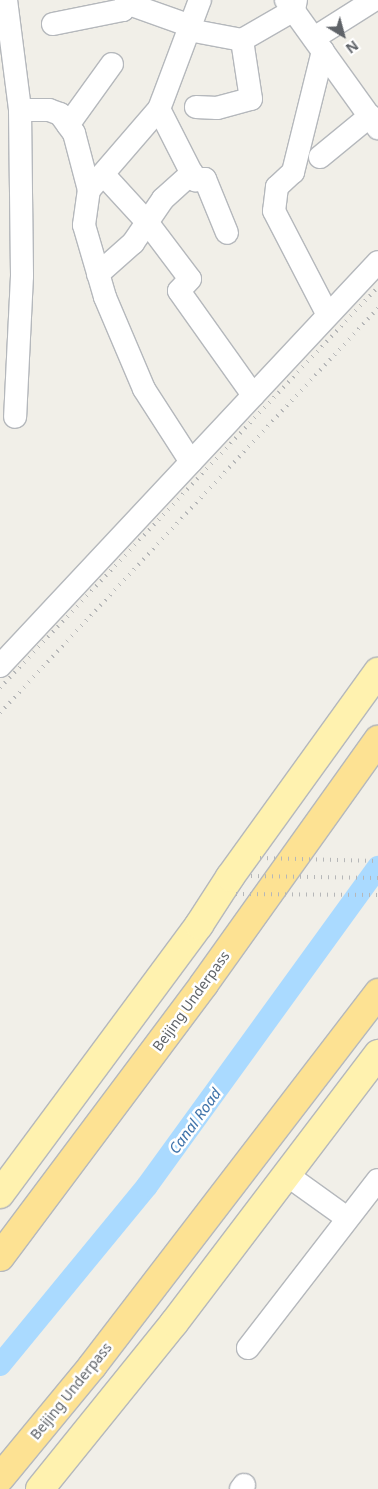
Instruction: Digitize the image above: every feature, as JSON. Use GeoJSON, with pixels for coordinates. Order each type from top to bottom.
{"type":"FeatureCollection","features":[{"type":"Feature","properties":{"kind":"highway","name":"Beijing Underpass"},"geometry":{"type":"LineString","coordinates":[[0,1257],[186,1009],[378,740]]}},
{"type":"Feature","properties":{"kind":"highway","name":"Beijing Underpass"},"geometry":{"type":"LineString","coordinates":[[0,1478],[93,1365],[378,993]]}},
{"type":"Feature","properties":{"kind":"main road"},"geometry":{"type":"LineString","coordinates":[[0,1194],[199,925],[234,872],[378,672]]}},
{"type":"Feature","properties":{"kind":"main road"},"geometry":{"type":"LineString","coordinates":[[40,1489],[174,1323],[378,1054]]}},
{"type":"Feature","properties":{"kind":"street"},"geometry":{"type":"LineString","coordinates":[[6,0],[20,110],[22,276],[15,417]]}},
{"type":"Feature","properties":{"kind":"street"},"geometry":{"type":"LineString","coordinates":[[190,462],[144,390],[105,297],[84,225],[96,182],[159,109],[200,0]]}},
{"type":"Feature","properties":{"kind":"street"},"geometry":{"type":"LineString","coordinates":[[328,315],[274,211],[278,187],[293,172],[318,44],[374,0]]}},
{"type":"Feature","properties":{"kind":"street"},"geometry":{"type":"LineString","coordinates":[[53,24],[123,10],[126,3],[190,28],[242,40],[292,3],[318,44],[374,122],[320,158]]}},
{"type":"Feature","properties":{"kind":"street"},"geometry":{"type":"LineString","coordinates":[[196,107],[217,108],[251,99],[242,40]]}},
{"type":"Feature","properties":{"kind":"street"},"geometry":{"type":"LineString","coordinates":[[68,125],[112,64]]}},
{"type":"Feature","properties":{"kind":"street"},"geometry":{"type":"LineString","coordinates":[[159,109],[196,180],[205,179],[227,233]]}},
{"type":"Feature","properties":{"kind":"street"},"geometry":{"type":"LineString","coordinates":[[20,110],[49,110],[60,114],[74,133],[96,182],[147,222],[190,279],[179,291],[253,395]]}},
{"type":"Feature","properties":{"kind":"street"},"geometry":{"type":"LineString","coordinates":[[98,274],[133,243],[163,199],[192,173]]}},
{"type":"Feature","properties":{"kind":"street"},"geometry":{"type":"LineString","coordinates":[[0,666],[378,262]]}},
{"type":"Feature","properties":{"kind":"street"},"geometry":{"type":"LineString","coordinates":[[287,1175],[348,1218]]}},
{"type":"Feature","properties":{"kind":"street"},"geometry":{"type":"LineString","coordinates":[[248,1348],[378,1180]]}},
{"type":"Feature","properties":{"kind":"waterway","name":"Canal Road"},"geometry":{"type":"LineString","coordinates":[[0,1365],[147,1186],[378,867]]}},
{"type":"Feature","properties":{"kind":"railway"},"geometry":{"type":"LineString","coordinates":[[0,688],[378,287]]}},
{"type":"Feature","properties":{"kind":"railway"},"geometry":{"type":"LineString","coordinates":[[0,713],[378,308]]}},
{"type":"Feature","properties":{"kind":"railway"},"geometry":{"type":"LineString","coordinates":[[260,858],[378,861]]}},
{"type":"Feature","properties":{"kind":"railway"},"geometry":{"type":"LineString","coordinates":[[251,876],[378,878]]}},
{"type":"Feature","properties":{"kind":"railway"},"geometry":{"type":"LineString","coordinates":[[236,894],[378,895]]}}]}
